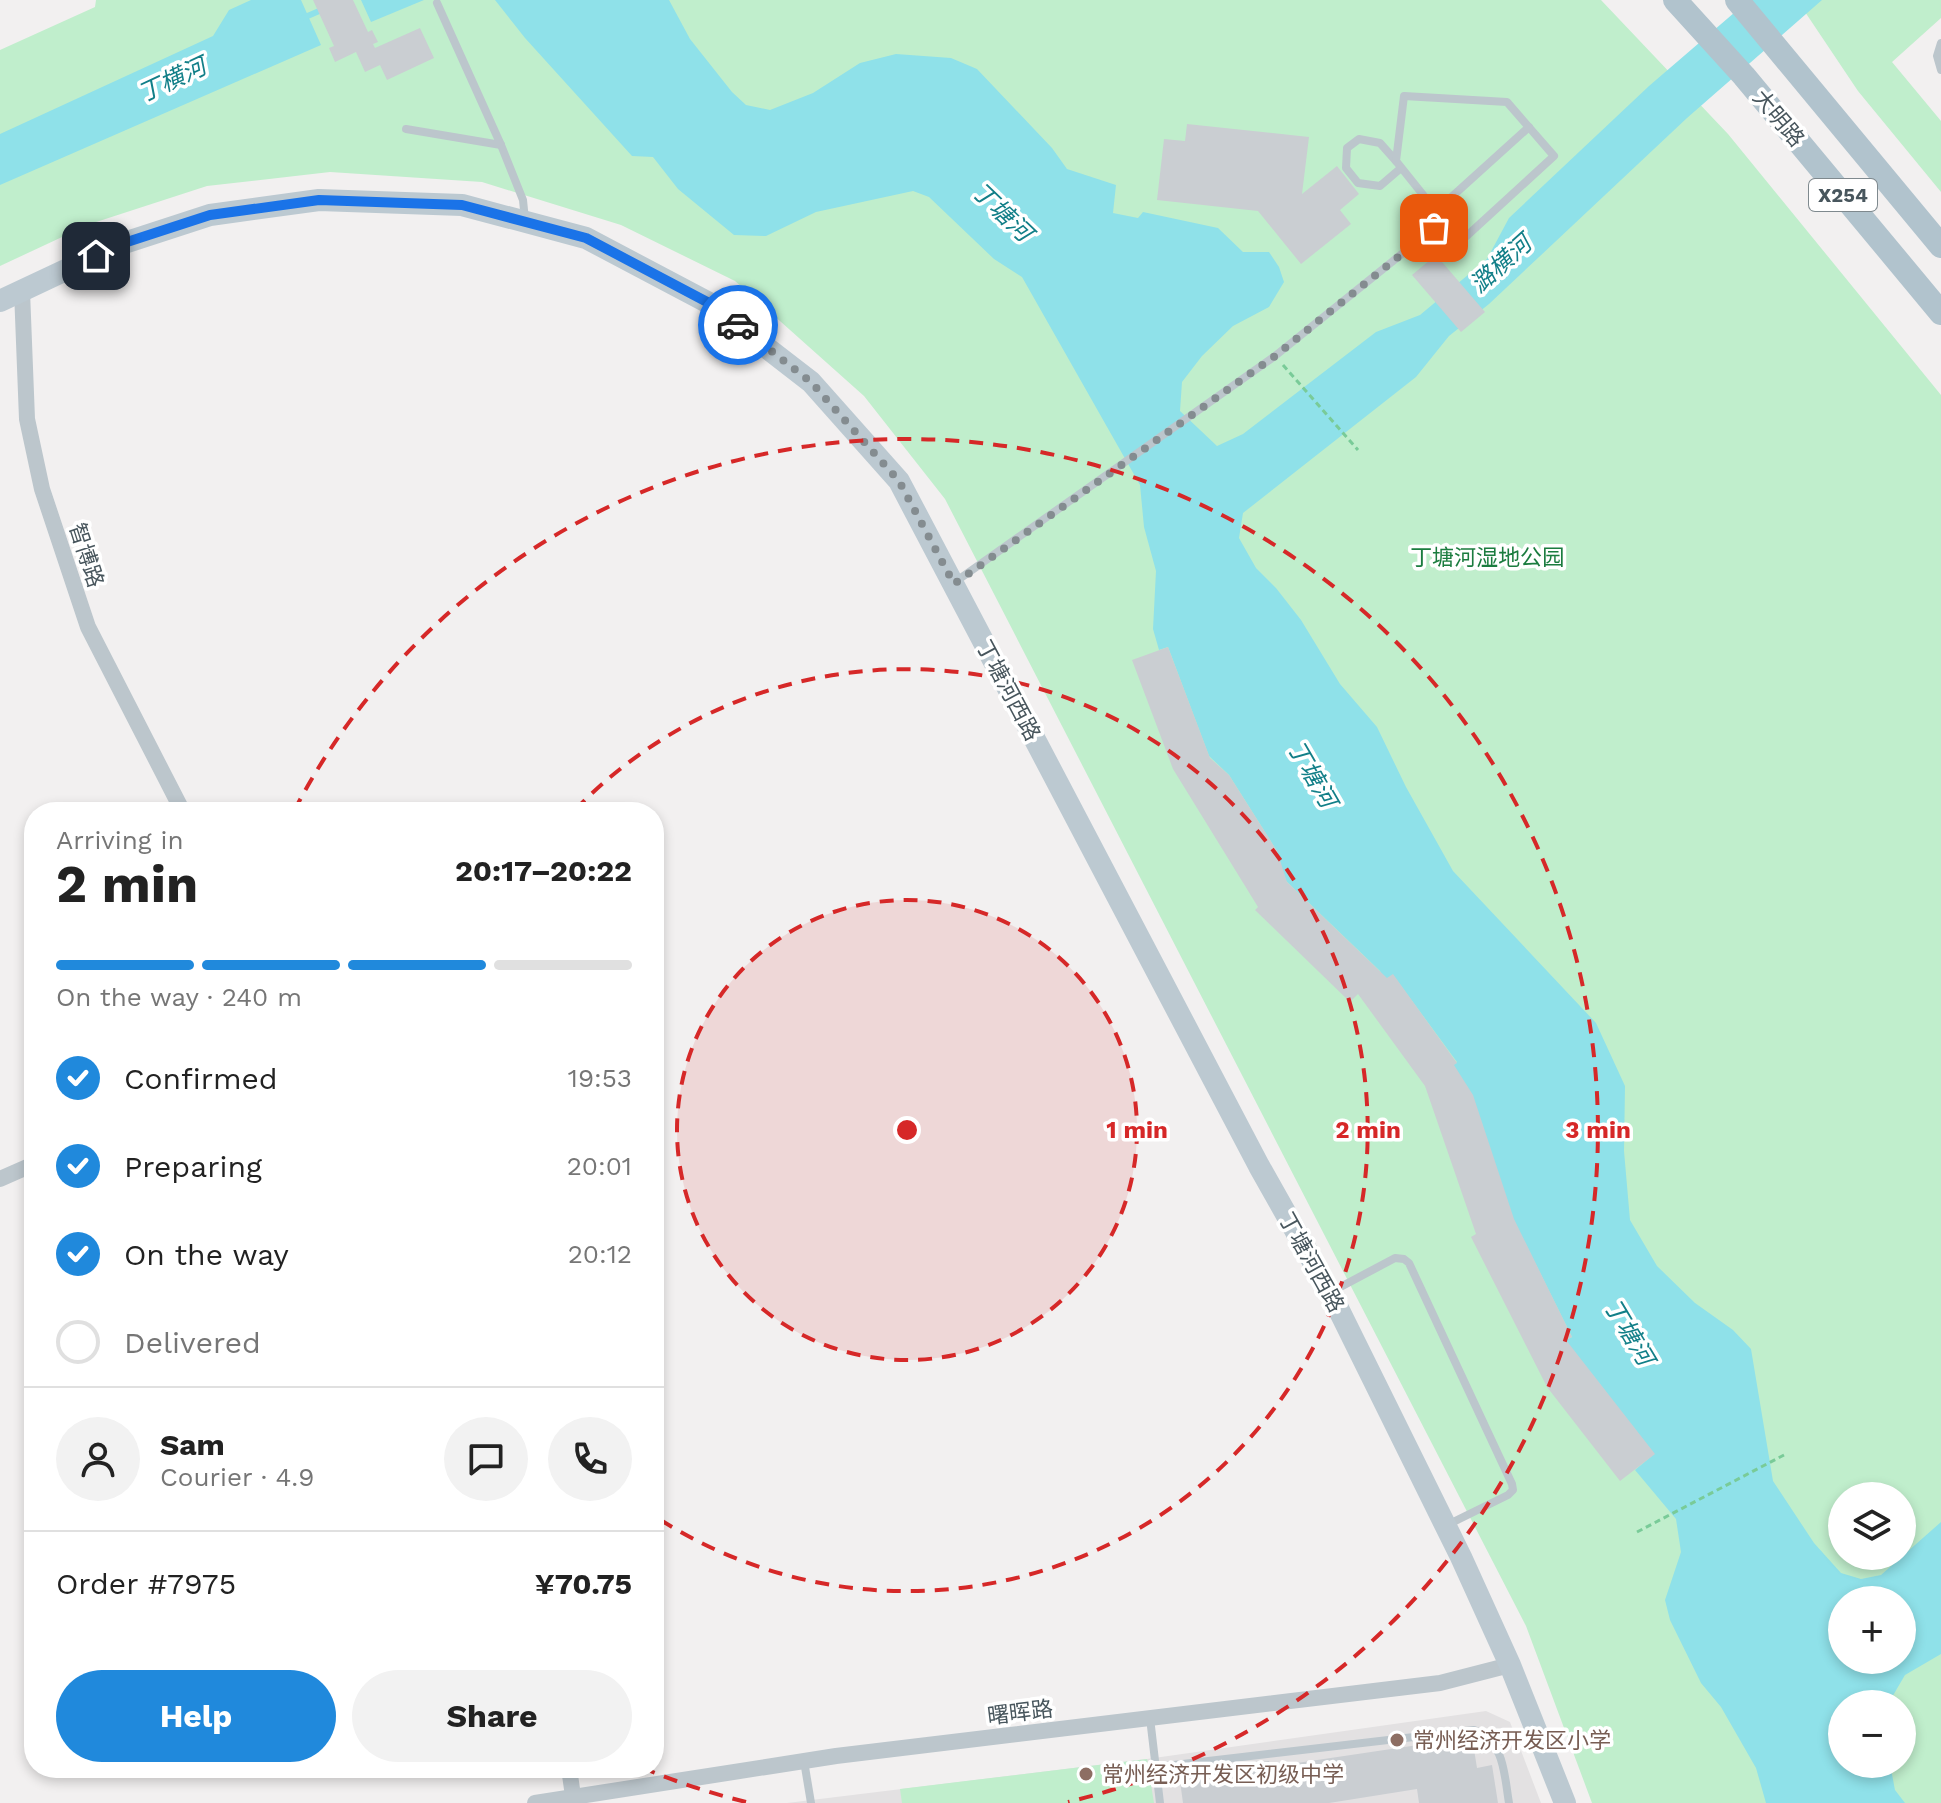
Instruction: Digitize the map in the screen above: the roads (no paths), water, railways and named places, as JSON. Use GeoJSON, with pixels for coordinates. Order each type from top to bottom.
{"type":"FeatureCollection","features":[{"type":"Feature","properties":{"kind":"main road","name":"大明路"},"geometry":{"type":"LineString","coordinates":[[1675,0],[1744,76],[1941,313]]}},
{"type":"Feature","properties":{"kind":"main road","name":"大明路"},"geometry":{"type":"LineString","coordinates":[[1738,1],[1941,246]]}},
{"type":"Feature","properties":{"kind":"street","name":"丁塘河西路"},"geometry":{"type":"LineString","coordinates":[[0,301],[121,244],[210,215],[319,200],[462,205],[586,238],[709,303],[811,382],[899,481],[1259,1166],[1330,1292],[1510,1665],[1565,1803]]}},
{"type":"Feature","properties":{"kind":"street","name":"智博路"},"geometry":{"type":"LineString","coordinates":[[22,291],[27,419],[42,489],[88,627],[178,802]]}},
{"type":"Feature","properties":{"kind":"street"},"geometry":{"type":"LineString","coordinates":[[0,1179],[24,1168]]}},
{"type":"Feature","properties":{"kind":"street","name":"曙晖路"},"geometry":{"type":"LineString","coordinates":[[535,1803],[573,1800],[804,1761],[1440,1683],[1510,1665]]}},
{"type":"Feature","properties":{"kind":"street"},"geometry":{"type":"LineString","coordinates":[[570,1778],[573,1800]]}},
{"type":"Feature","properties":{"kind":"lane"},"geometry":{"type":"LineString","coordinates":[[437,3],[501,145],[523,200],[525,222]]}},
{"type":"Feature","properties":{"kind":"lane"},"geometry":{"type":"LineString","coordinates":[[1941,43],[1937,56],[1941,70]]}},
{"type":"Feature","properties":{"kind":"lane"},"geometry":{"type":"LineString","coordinates":[[1436,211],[1398,165],[1380,143],[1359,139],[1347,148],[1346,168],[1358,183],[1380,186],[1398,165],[1404,96],[1507,102],[1554,156],[1447,254]]}},
{"type":"Feature","properties":{"kind":"lane"},"geometry":{"type":"LineString","coordinates":[[954,584],[1275,356],[1434,228],[1436,211],[1529,127]]}},
{"type":"Feature","properties":{"kind":"lane"},"geometry":{"type":"LineString","coordinates":[[406,129],[501,145]]}},
{"type":"Feature","properties":{"kind":"lane"},"geometry":{"type":"LineString","coordinates":[[1330,1292],[1395,1258],[1409,1263],[1513,1490],[1445,1526]]}},
{"type":"Feature","properties":{"kind":"lane"},"geometry":{"type":"LineString","coordinates":[[1150,1718],[1160,1803]]}},
{"type":"Feature","properties":{"kind":"lane"},"geometry":{"type":"LineString","coordinates":[[1157,1767],[1474,1730],[1487,1735],[1498,1750],[1509,1803]]}},
{"type":"Feature","properties":{"kind":"lane"},"geometry":{"type":"LineString","coordinates":[[804,1761],[811,1803]]}},
{"type":"Feature","properties":{"kind":"water"},"geometry":{"type":"Polygon","coordinates":[[[251,0],[301,0],[321,45],[0,185],[0,134],[213,36],[229,10],[251,0]]]}},
{"type":"Feature","properties":{"kind":"water"},"geometry":{"type":"Polygon","coordinates":[[[361,0],[424,0],[371,22],[361,0]]]}},
{"type":"Feature","properties":{"kind":"water"},"geometry":{"type":"Polygon","coordinates":[[[495,0],[669,0],[690,39],[732,92],[746,105],[770,110],[813,93],[860,63],[896,54],[951,58],[977,69],[1052,148],[1067,169],[1116,185],[1113,213],[1138,218],[1143,212],[1218,228],[1243,252],[1269,252],[1279,267],[1284,282],[1269,307],[1233,326],[1202,356],[1182,382],[1180,411],[1217,446],[1243,434],[1376,332],[1420,315],[1487,259],[1509,218],[1649,86],[1749,0],[1822,0],[1687,118],[1489,304],[1449,336],[1416,377],[1243,513],[1239,538],[1256,568],[1301,620],[1340,684],[1377,727],[1453,871],[1596,1023],[1625,1086],[1624,1151],[1630,1220],[1657,1266],[1695,1303],[1733,1330],[1751,1349],[1773,1481],[1814,1543],[1828,1559],[1828,1570],[1838,1570],[1861,1579],[1881,1575],[1887,1570],[1916,1570],[1916,1544],[1941,1522],[1941,1654],[1916,1669],[1916,1586],[1828,1586],[1828,1674],[1907,1674],[1896,1690],[1828,1690],[1828,1778],[1893,1778],[1895,1790],[1905,1803],[1766,1803],[1756,1768],[1721,1707],[1701,1683],[1670,1620],[1665,1600],[1681,1552],[1676,1519],[1635,1470],[1654,1454],[1558,1344],[1572,1337],[1441,1074],[1457,1062],[1393,975],[1385,980],[1380,971],[1285,880],[1277,851],[1229,775],[1209,756],[1168,647],[1159,650],[1153,629],[1156,571],[1144,527],[1140,485],[1022,277],[994,259],[929,197],[913,191],[816,212],[766,236],[734,235],[678,189],[653,157],[632,156],[525,38],[495,0]]]}},
{"type":"Feature","properties":{"kind":"waterway","name":"丁横河"},"geometry":{"type":"LineString","coordinates":[[303,18],[326,8]]}},
{"type":"Feature","properties":{"kind":"place","name":"常州经济开发区小学"},"geometry":{"type":"Point","coordinates":[1397,1740]}},
{"type":"Feature","properties":{"kind":"place","name":"常州经济开发区初级中学"},"geometry":{"type":"Point","coordinates":[1086,1774]}},
{"type":"Feature","properties":{"kind":"water label","name":"丁塘河"},"geometry":{"type":"Point","coordinates":[1002,212]}},
{"type":"Feature","properties":{"kind":"water label","name":"潞横河"},"geometry":{"type":"Point","coordinates":[1501,264]}},
{"type":"Feature","properties":{"kind":"water label","name":"丁塘河"},"geometry":{"type":"Point","coordinates":[1312,774]}},
{"type":"Feature","properties":{"kind":"water label","name":"丁塘河"},"geometry":{"type":"Point","coordinates":[1629,1332]}},
{"type":"Feature","properties":{"kind":"park label","name":"丁塘河湿地公园"},"geometry":{"type":"Point","coordinates":[1487,557]}}]}
